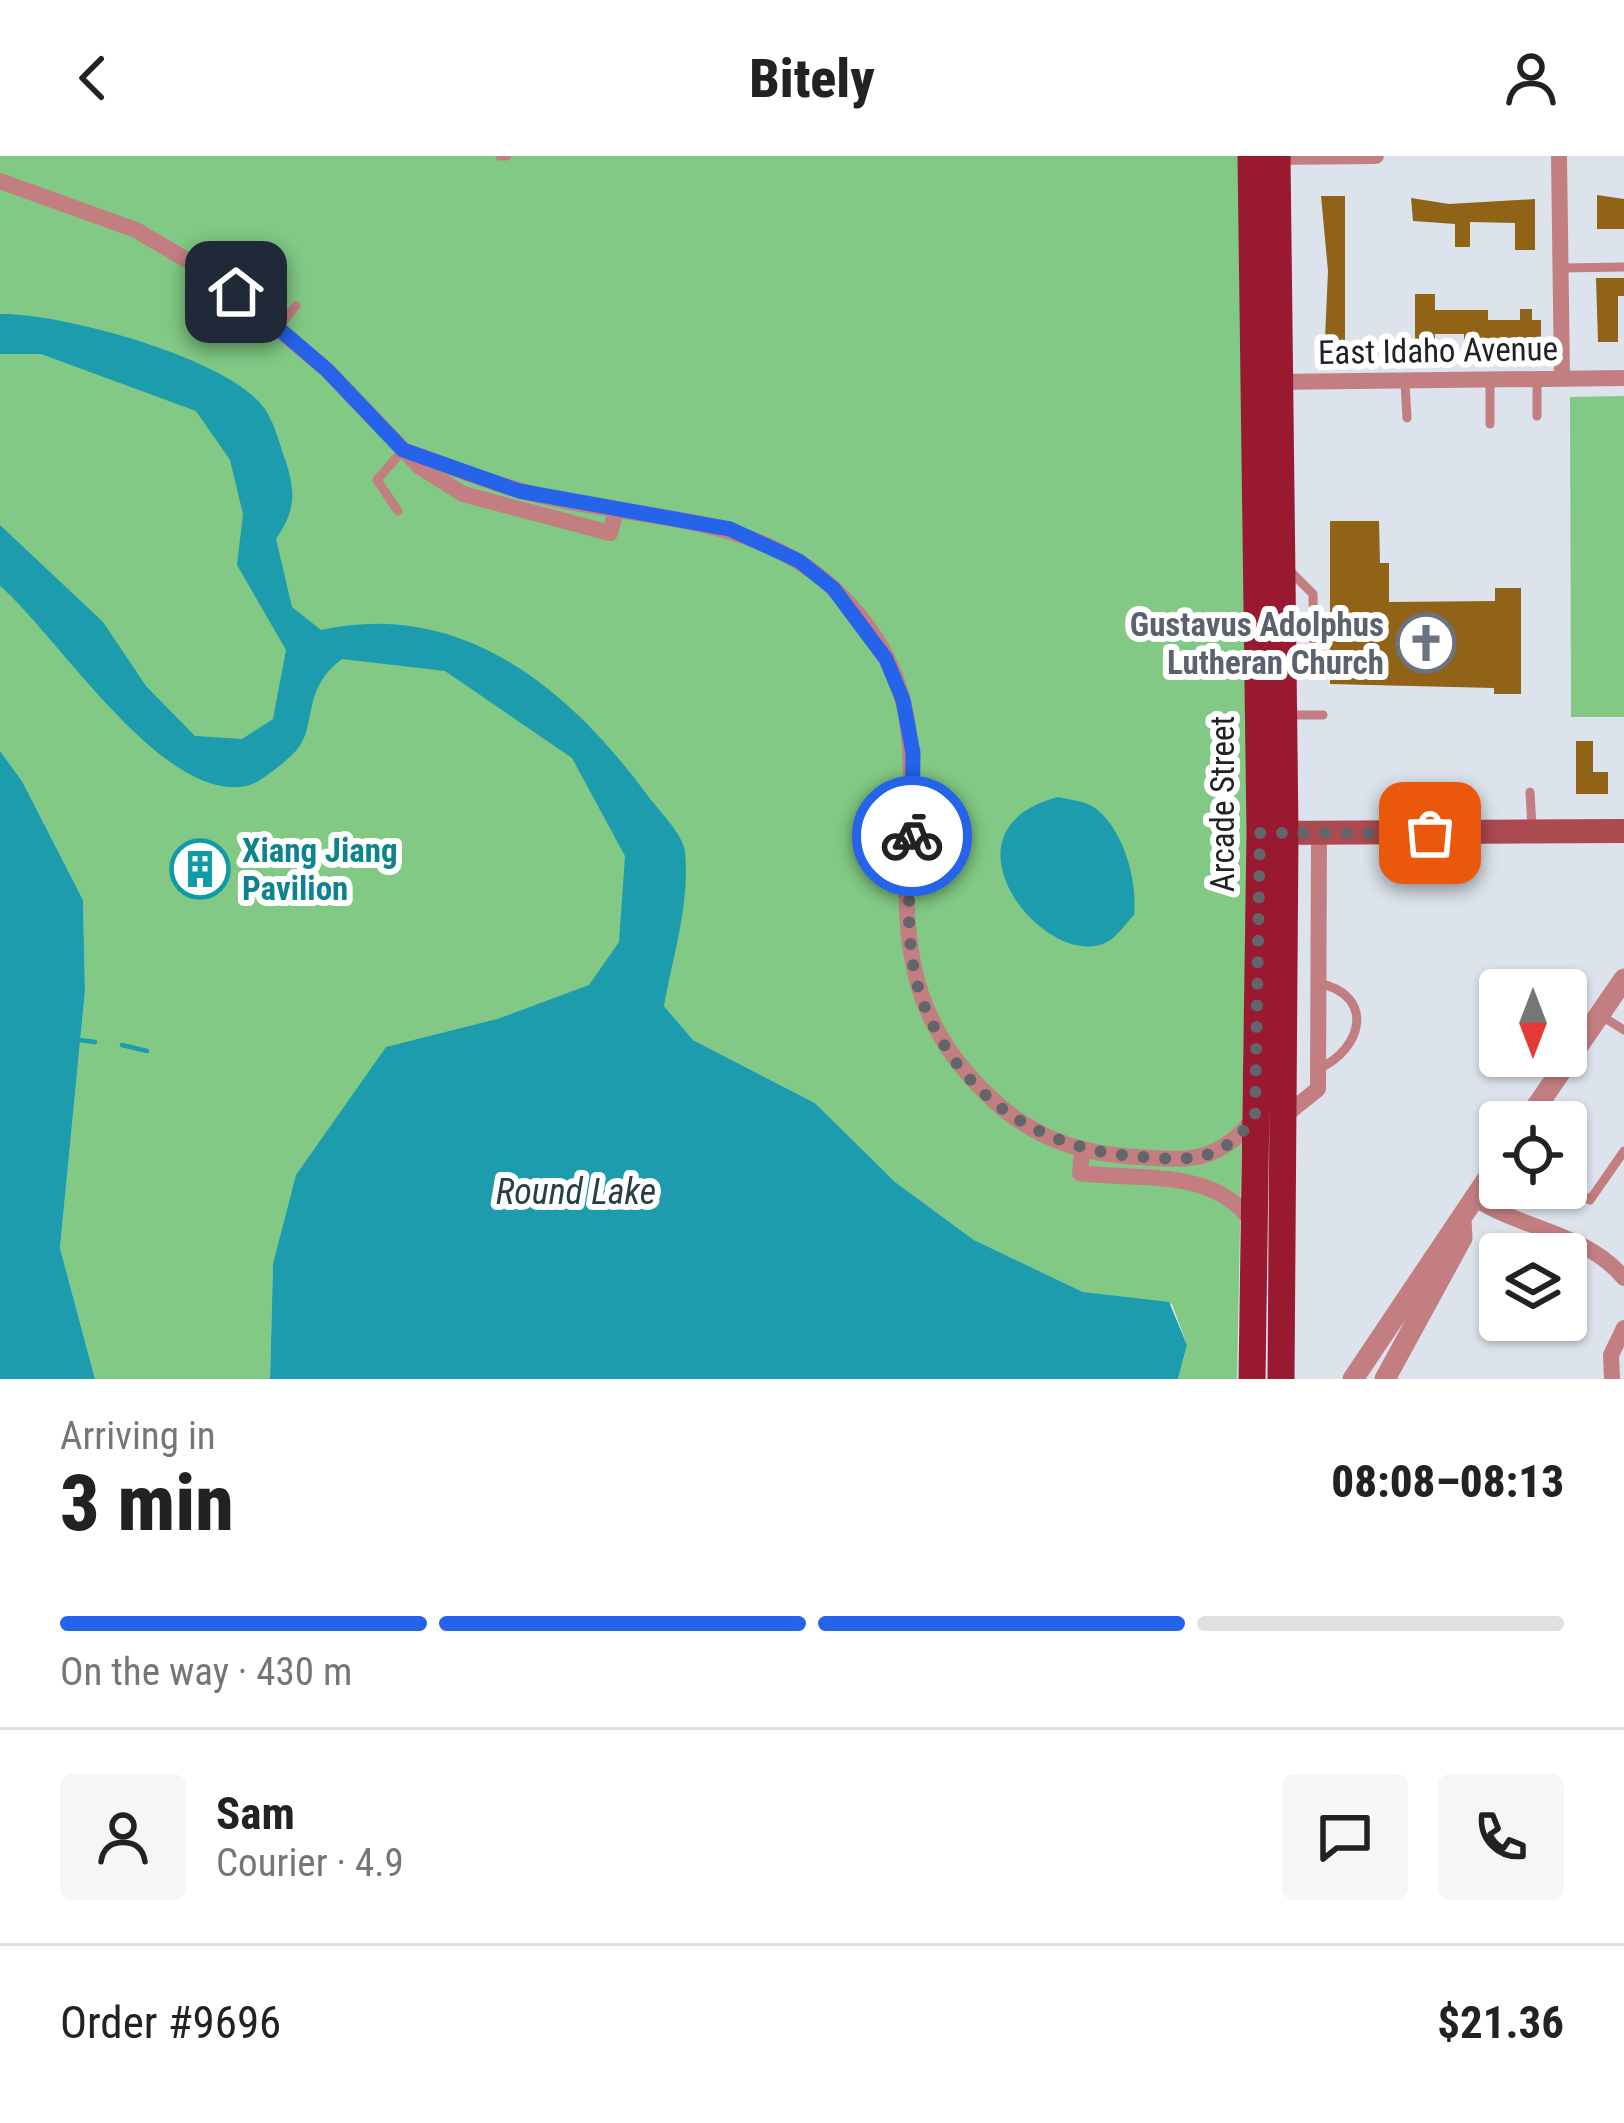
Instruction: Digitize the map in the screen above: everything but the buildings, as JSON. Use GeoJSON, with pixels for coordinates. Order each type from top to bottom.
{"type":"FeatureCollection","features":[{"type":"Feature","properties":{"kind":"main road","name":"Arcade Street"},"geometry":{"type":"LineString","coordinates":[[1250,157],[1280,562],[1281,715],[1272,833]]}},
{"type":"Feature","properties":{"kind":"main road","name":"Arcade Street"},"geometry":{"type":"LineString","coordinates":[[1277,157],[1266,382],[1272,833],[1269,1117],[1284,1372]]}},
{"type":"Feature","properties":{"kind":"main road"},"geometry":{"type":"LineString","coordinates":[[1272,833],[1624,831]]}},
{"type":"Feature","properties":{"kind":"main road","name":"Arcade Street"},"geometry":{"type":"LineString","coordinates":[[1252,1379],[1255,1226],[1269,1117]]}},
{"type":"Feature","properties":{"kind":"street"},"geometry":{"type":"LineString","coordinates":[[1250,157],[1376,156]]}},
{"type":"Feature","properties":{"kind":"street"},"geometry":{"type":"LineString","coordinates":[[1558,156],[1562,379]]}},
{"type":"Feature","properties":{"kind":"street"},"geometry":{"type":"LineString","coordinates":[[0,181],[136,230],[236,292],[279,327],[403,450],[488,483],[616,511],[730,529],[764,543],[833,588],[863,622],[903,700],[913,753],[912,961],[925,1007],[946,1048],[1005,1112],[1082,1151],[1152,1158],[1222,1153],[1269,1117],[1318,1089],[1319,833]]}},
{"type":"Feature","properties":{"kind":"street","name":"East Idaho Avenue"},"geometry":{"type":"LineString","coordinates":[[1266,382],[1624,378]]}},
{"type":"Feature","properties":{"kind":"street"},"geometry":{"type":"LineString","coordinates":[[1546,1101],[1624,979]]}},
{"type":"Feature","properties":{"kind":"street"},"geometry":{"type":"LineString","coordinates":[[1082,1151],[1080,1173],[1182,1181],[1228,1195],[1255,1226]]}},
{"type":"Feature","properties":{"kind":"street"},"geometry":{"type":"LineString","coordinates":[[1151,1180],[1152,1158]]}},
{"type":"Feature","properties":{"kind":"street"},"geometry":{"type":"LineString","coordinates":[[1182,1158],[1182,1181]]}},
{"type":"Feature","properties":{"kind":"street"},"geometry":{"type":"LineString","coordinates":[[1353,1379],[1479,1191]]}},
{"type":"Feature","properties":{"kind":"street"},"geometry":{"type":"LineString","coordinates":[[1474,1198],[1507,1220],[1604,1254],[1624,1277]]}},
{"type":"Feature","properties":{"kind":"street"},"geometry":{"type":"LineString","coordinates":[[1385,1379],[1462,1238],[1461,1219]]}},
{"type":"Feature","properties":{"kind":"street"},"geometry":{"type":"LineString","coordinates":[[1612,1379],[1611,1355],[1624,1328]]}},
{"type":"Feature","properties":{"kind":"lane"},"geometry":{"type":"LineString","coordinates":[[1560,268],[1624,267]]}},
{"type":"Feature","properties":{"kind":"lane"},"geometry":{"type":"LineString","coordinates":[[236,292],[252,270]]}},
{"type":"Feature","properties":{"kind":"lane"},"geometry":{"type":"LineString","coordinates":[[279,327],[296,306]]}},
{"type":"Feature","properties":{"kind":"lane"},"geometry":{"type":"LineString","coordinates":[[1538,379],[1538,416]]}},
{"type":"Feature","properties":{"kind":"lane"},"geometry":{"type":"LineString","coordinates":[[1490,380],[1490,424]]}},
{"type":"Feature","properties":{"kind":"lane"},"geometry":{"type":"LineString","coordinates":[[1405,381],[1406,418]]}},
{"type":"Feature","properties":{"kind":"lane"},"geometry":{"type":"LineString","coordinates":[[398,511],[377,480],[403,450]]}},
{"type":"Feature","properties":{"kind":"lane"},"geometry":{"type":"LineString","coordinates":[[1281,715],[1323,715]]}},
{"type":"Feature","properties":{"kind":"lane"},"geometry":{"type":"LineString","coordinates":[[1530,792],[1532,832]]}},
{"type":"Feature","properties":{"kind":"lane"},"geometry":{"type":"LineString","coordinates":[[1430,793],[1430,833]]}},
{"type":"Feature","properties":{"kind":"lane"},"geometry":{"type":"LineString","coordinates":[[1317,982],[1335,986],[1351,1000],[1357,1021],[1355,1038],[1339,1059],[1318,1069]]}},
{"type":"Feature","properties":{"kind":"lane"},"geometry":{"type":"LineString","coordinates":[[1600,1015],[1624,1030]]}},
{"type":"Feature","properties":{"kind":"lane"},"geometry":{"type":"LineString","coordinates":[[1587,1198],[1624,1150]]}},
{"type":"Feature","properties":{"kind":"green space"},"geometry":{"type":"Polygon","coordinates":[[[0,156],[1241,156],[1248,823],[1237,1379],[1178,1379],[1187,1345],[1172,1304],[1083,1292],[974,1240],[895,1182],[815,1103],[693,1040],[664,1006],[589,986],[497,1019],[273,1264],[270,1379],[95,1379],[60,1248],[85,991],[83,900],[22,781],[0,751],[0,156]]]}},
{"type":"Feature","properties":{"kind":"green space"},"geometry":{"type":"Polygon","coordinates":[[[1624,396],[1624,717],[1571,717],[1570,397],[1624,396]]]}},
{"type":"Feature","properties":{"kind":"water","name":"Round Lake"},"geometry":{"type":"Polygon","coordinates":[[[0,314],[61,321],[138,340],[211,369],[260,403],[276,431],[291,484],[290,511],[276,539],[292,607],[321,630],[372,624],[419,627],[464,640],[506,660],[581,718],[674,829],[685,852],[685,891],[664,1006],[693,1040],[815,1103],[895,1182],[974,1240],[1083,1292],[1169,1302],[1187,1345],[1178,1379],[270,1379],[273,1264],[296,1175],[386,1047],[497,1019],[589,985],[619,942],[625,856],[572,758],[445,671],[342,659],[320,684],[306,733],[294,753],[250,785],[217,785],[183,771],[149,745],[0,586],[0,525],[103,622],[146,686],[195,736],[242,739],[273,719],[286,650],[237,565],[243,514],[230,460],[196,411],[41,354],[0,354],[0,314]]]}},
{"type":"Feature","properties":{"kind":"water"},"geometry":{"type":"Polygon","coordinates":[[[0,751],[22,781],[83,900],[85,991],[60,1248],[95,1379],[0,1379],[0,751]]]}},
{"type":"Feature","properties":{"kind":"water"},"geometry":{"type":"Polygon","coordinates":[[[1058,797],[1095,808],[1114,829],[1127,857],[1134,915],[1107,942],[1082,946],[1056,937],[1031,919],[1012,894],[1001,866],[1003,838],[1021,814],[1058,797]]]}},
{"type":"Feature","properties":{"kind":"waterway"},"geometry":{"type":"LineString","coordinates":[[80,1040],[95,1042]]}},
{"type":"Feature","properties":{"kind":"waterway"},"geometry":{"type":"LineString","coordinates":[[122,1045],[147,1051]]}},
{"type":"Feature","properties":{"kind":"way so far"},"geometry":{"type":"LineString","coordinates":[[912,836],[912,961],[925,1007],[946,1048],[974,1082],[1005,1112],[1050,1140],[1082,1151],[1192,1158],[1222,1153],[1255,1117],[1260,833],[1430,833]]}},
{"type":"Feature","properties":{"kind":"place","name":"Gustavus Adolphus Lutheran Church"},"geometry":{"type":"Point","coordinates":[1426,643]}},
{"type":"Feature","properties":{"kind":"place","name":"Xiang Jiang Pavilion"},"geometry":{"type":"Point","coordinates":[200,869]}},
{"type":"Feature","properties":{"kind":"route"},"geometry":{"type":"LineString","coordinates":[[236,292],[327,370],[403,450],[519,491],[730,529],[799,561],[833,588],[863,622],[903,700],[913,753],[912,836]]}}]}
